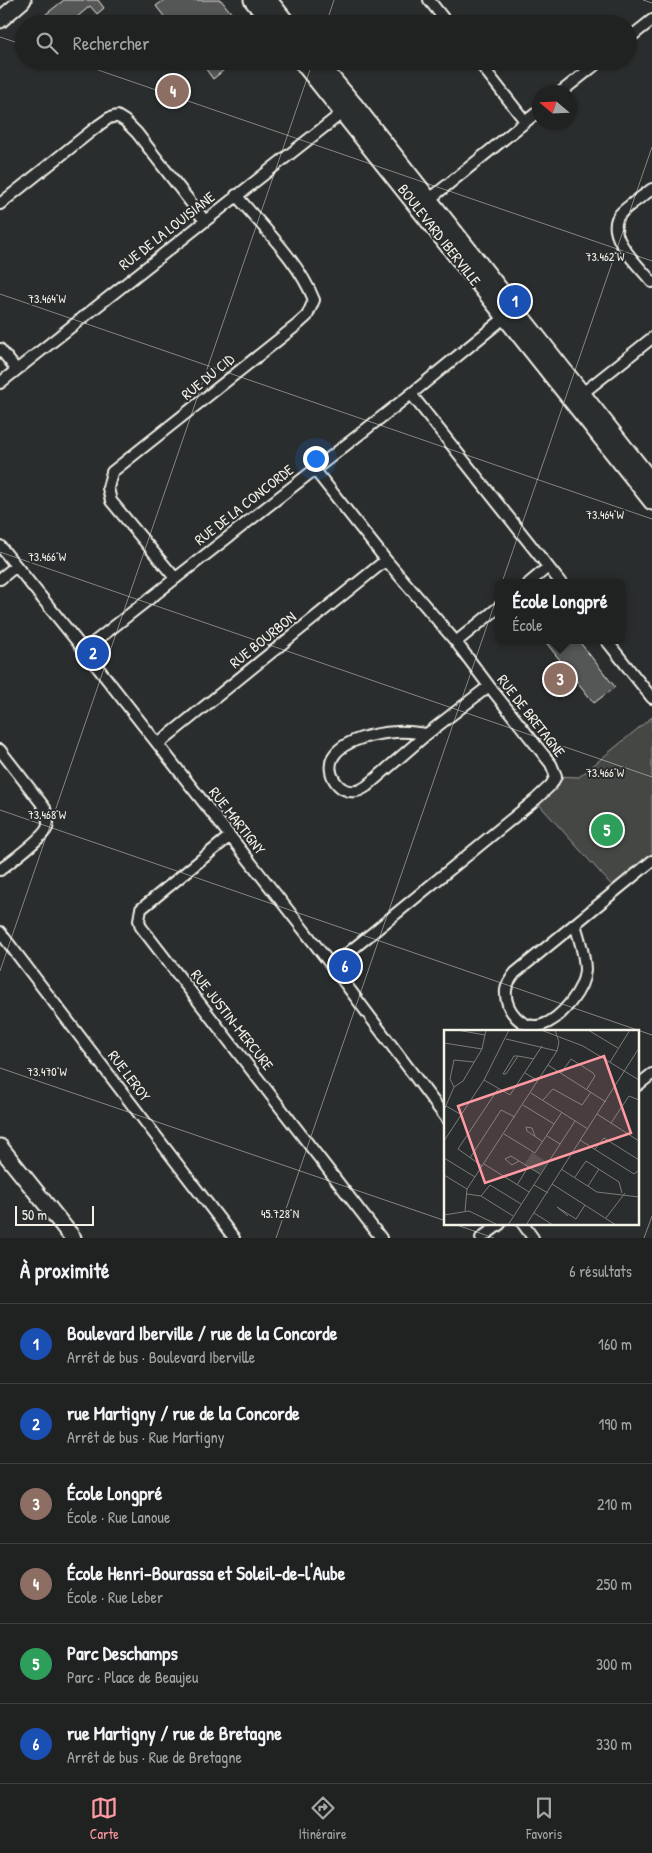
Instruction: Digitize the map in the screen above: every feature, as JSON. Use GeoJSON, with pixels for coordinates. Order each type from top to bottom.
{"type":"FeatureCollection","features":[{"type":"Feature","properties":{"kind":"street"},"geometry":{"type":"LineString","coordinates":[[0,20],[24,0]]}},
{"type":"Feature","properties":{"kind":"street"},"geometry":{"type":"LineString","coordinates":[[252,0],[264,15]]}},
{"type":"Feature","properties":{"kind":"street"},"geometry":{"type":"LineString","coordinates":[[269,0],[281,15]]}},
{"type":"Feature","properties":{"kind":"street"},"geometry":{"type":"LineString","coordinates":[[429,0],[441,15]]}},
{"type":"Feature","properties":{"kind":"street"},"geometry":{"type":"LineString","coordinates":[[637,32],[652,20]]}},
{"type":"Feature","properties":{"kind":"street","name":"BOULEVARD IBERVILLE"},"geometry":{"type":"LineString","coordinates":[[310,70],[348,108]]}},
{"type":"Feature","properties":{"kind":"street","name":"BOULEVARD IBERVILLE"},"geometry":{"type":"LineString","coordinates":[[324,70],[348,108],[577,398],[652,502]]}},
{"type":"Feature","properties":{"kind":"street"},"geometry":{"type":"LineString","coordinates":[[485,70],[525,121]]}},
{"type":"Feature","properties":{"kind":"street"},"geometry":{"type":"LineString","coordinates":[[570,85],[589,70]]}},
{"type":"Feature","properties":{"kind":"street","name":"RUE DE LA LOUISIANE"},"geometry":{"type":"LineString","coordinates":[[0,383],[348,108]]}},
{"type":"Feature","properties":{"kind":"street"},"geometry":{"type":"LineString","coordinates":[[0,204],[99,125],[109,118],[117,116],[137,134],[205,221]]}},
{"type":"Feature","properties":{"kind":"street"},"geometry":{"type":"LineString","coordinates":[[424,204],[532,116]]}},
{"type":"Feature","properties":{"kind":"street"},"geometry":{"type":"LineString","coordinates":[[652,189],[621,214],[615,222],[615,231],[620,242],[652,282]]}},
{"type":"Feature","properties":{"kind":"street","name":"RUE DU CID"},"geometry":{"type":"LineString","coordinates":[[175,578],[111,501],[108,488],[112,472],[297,325],[307,316],[314,300],[308,286],[298,271],[236,195]]}},
{"type":"Feature","properties":{"kind":"street","name":"RUE DE LA CONCORDE"},"geometry":{"type":"LineString","coordinates":[[84,650],[411,394],[510,314]]}},
{"type":"Feature","properties":{"kind":"street"},"geometry":{"type":"LineString","coordinates":[[577,398],[652,338]]}},
{"type":"Feature","properties":{"kind":"street"},"geometry":{"type":"LineString","coordinates":[[0,349],[16,369]]}},
{"type":"Feature","properties":{"kind":"street"},"geometry":{"type":"LineString","coordinates":[[411,394],[558,579]]}},
{"type":"Feature","properties":{"kind":"street","name":"BOULEVARD IBERVILLE"},"geometry":{"type":"LineString","coordinates":[[577,398],[652,482]]}},
{"type":"Feature","properties":{"kind":"street","name":"RUE DE BRETAGNE"},"geometry":{"type":"LineString","coordinates":[[314,469],[386,560],[456,642],[488,686],[551,764],[556,776],[534,800],[332,966]]}},
{"type":"Feature","properties":{"kind":"street","name":"RUE MARTIGNY"},"geometry":{"type":"LineString","coordinates":[[0,546],[332,966],[444,1115]]}},
{"type":"Feature","properties":{"kind":"street","name":"RUE BOURBON"},"geometry":{"type":"LineString","coordinates":[[158,744],[386,560]]}},
{"type":"Feature","properties":{"kind":"street"},"geometry":{"type":"LineString","coordinates":[[0,579],[16,566]]}},
{"type":"Feature","properties":{"kind":"street"},"geometry":{"type":"LineString","coordinates":[[534,579],[548,567]]}},
{"type":"Feature","properties":{"kind":"street"},"geometry":{"type":"LineString","coordinates":[[456,642],[495,610]]}},
{"type":"Feature","properties":{"kind":"street"},"geometry":{"type":"LineString","coordinates":[[609,644],[652,698]]}},
{"type":"Feature","properties":{"kind":"street"},"geometry":{"type":"LineString","coordinates":[[427,734],[397,732],[356,740],[341,748],[334,755],[330,770],[333,779],[339,786],[356,791],[367,786],[427,734],[488,686]]}},
{"type":"Feature","properties":{"kind":"street"},"geometry":{"type":"LineString","coordinates":[[0,750],[45,808],[48,827],[41,836],[0,870]]}},
{"type":"Feature","properties":{"kind":"street","name":"RUE JUSTIN-MERCURE"},"geometry":{"type":"LineString","coordinates":[[230,836],[141,909],[139,920],[141,927],[381,1238]]}},
{"type":"Feature","properties":{"kind":"street"},"geometry":{"type":"LineString","coordinates":[[575,924],[583,952],[585,971],[581,987],[573,1001],[542,1025],[532,1026],[519,1021],[507,1001],[506,990],[515,973],[575,924],[650,867]]}},
{"type":"Feature","properties":{"kind":"street","name":"RUE LEROY"},"geometry":{"type":"LineString","coordinates":[[0,932],[234,1238]]}},
{"type":"Feature","properties":{"kind":"street"},"geometry":{"type":"LineString","coordinates":[[640,1083],[652,1074]]}},
{"type":"Feature","properties":{"kind":"street"},"geometry":{"type":"LineString","coordinates":[[0,1147],[70,1237]]}},
{"type":"Feature","properties":{"kind":"street"},"geometry":{"type":"LineString","coordinates":[[481,1238],[497,1226]]}},
{"type":"Feature","properties":{"kind":"street"},"geometry":{"type":"LineString","coordinates":[[524,1226],[533,1238]]}},
{"type":"Feature","properties":{"kind":"shaded area"},"geometry":{"type":"Polygon","coordinates":[[[652,717],[652,861],[616,890],[535,800],[556,776],[579,777],[652,717]]]}},
{"type":"Feature","properties":{"kind":"building"},"geometry":{"type":"Polygon","coordinates":[[[64,0],[98,0],[104,8],[97,14],[90,6],[80,15],[45,15],[64,0]]]}},
{"type":"Feature","properties":{"kind":"building"},"geometry":{"type":"Polygon","coordinates":[[[164,0],[221,0],[233,15],[163,15],[156,6],[164,0]]]}},
{"type":"Feature","properties":{"kind":"building"},"geometry":{"type":"Polygon","coordinates":[[[206,70],[224,70],[213,79],[206,70]]]}},
{"type":"Feature","properties":{"kind":"building"},"geometry":{"type":"Polygon","coordinates":[[[547,644],[581,644],[615,687],[594,703],[547,644]]]}},
{"type":"Feature","properties":{"kind":"place","name":"École Henri-Bourassa et Soleil-de-l'Aube"},"geometry":{"type":"Point","coordinates":[173,91]}},
{"type":"Feature","properties":{"kind":"place","name":"Boulevard Iberville / rue de la Concorde"},"geometry":{"type":"Point","coordinates":[515,301]}},
{"type":"Feature","properties":{"kind":"place","name":"rue Martigny / rue de la Concorde"},"geometry":{"type":"Point","coordinates":[93,653]}},
{"type":"Feature","properties":{"kind":"place","name":"École Longpré"},"geometry":{"type":"Point","coordinates":[560,679]}},
{"type":"Feature","properties":{"kind":"place","name":"Parc Deschamps"},"geometry":{"type":"Point","coordinates":[607,830]}},
{"type":"Feature","properties":{"kind":"place","name":"rue Martigny / rue de Bretagne"},"geometry":{"type":"Point","coordinates":[345,966]}}]}
